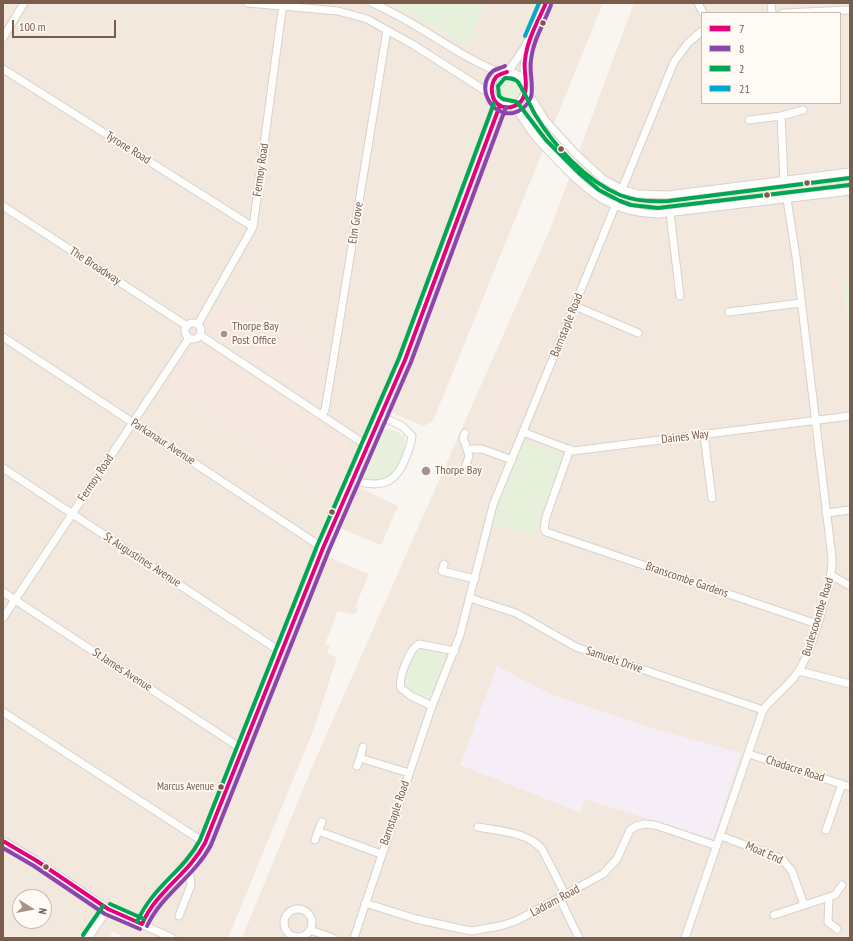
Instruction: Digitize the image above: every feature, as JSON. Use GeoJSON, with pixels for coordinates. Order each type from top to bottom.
{"type":"FeatureCollection","features":[{"type":"Feature","properties":{"kind":"street"},"geometry":{"type":"LineString","coordinates":[[3,38],[24,3]]}},
{"type":"Feature","properties":{"kind":"street"},"geometry":{"type":"LineString","coordinates":[[248,3],[283,5],[349,13],[367,19],[492,94],[500,105],[513,106],[522,101],[525,87],[524,66],[531,38]]}},
{"type":"Feature","properties":{"kind":"street"},"geometry":{"type":"LineString","coordinates":[[372,3],[391,11],[471,59],[504,73],[517,74],[545,120],[575,153],[603,179],[623,190],[638,194],[660,195],[850,172]]}},
{"type":"Feature","properties":{"kind":"street"},"geometry":{"type":"LineString","coordinates":[[492,94],[493,81],[504,73],[522,54],[531,38],[546,3]]}},
{"type":"Feature","properties":{"kind":"street"},"geometry":{"type":"LineString","coordinates":[[698,3],[702,12]]}},
{"type":"Feature","properties":{"kind":"street","name":"Fermoy Road"},"geometry":{"type":"LineString","coordinates":[[198,324],[252,227],[283,5]]}},
{"type":"Feature","properties":{"kind":"street"},"geometry":{"type":"LineString","coordinates":[[805,12],[850,10]]}},
{"type":"Feature","properties":{"kind":"street","name":"Elm Grove"},"geometry":{"type":"LineString","coordinates":[[321,415],[325,410],[387,30]]}},
{"type":"Feature","properties":{"kind":"street","name":"Barnstaple Road"},"geometry":{"type":"LineString","coordinates":[[354,938],[432,706],[455,651],[475,579],[491,512],[674,62],[688,43],[701,32]]}},
{"type":"Feature","properties":{"kind":"street","name":"Tyrone Road"},"geometry":{"type":"LineString","coordinates":[[3,69],[252,227]]}},
{"type":"Feature","properties":{"kind":"street"},"geometry":{"type":"LineString","coordinates":[[142,924],[156,899],[189,869],[201,853],[322,548],[423,313],[500,105]]}},
{"type":"Feature","properties":{"kind":"street"},"geometry":{"type":"LineString","coordinates":[[513,106],[536,137],[582,184],[596,196],[615,206],[633,212],[651,214],[670,213],[850,191]]}},
{"type":"Feature","properties":{"kind":"street"},"geometry":{"type":"LineString","coordinates":[[749,120],[781,116],[803,110]]}},
{"type":"Feature","properties":{"kind":"street"},"geometry":{"type":"LineString","coordinates":[[781,116],[784,180]]}},
{"type":"Feature","properties":{"kind":"street","name":"Burlescoombe Road"},"geometry":{"type":"LineString","coordinates":[[685,938],[763,710],[799,671],[804,663],[831,576],[832,558],[787,198]]}},
{"type":"Feature","properties":{"kind":"street","name":"The Broadway"},"geometry":{"type":"LineString","coordinates":[[3,206],[187,326]]}},
{"type":"Feature","properties":{"kind":"street"},"geometry":{"type":"LineString","coordinates":[[670,213],[680,296]]}},
{"type":"Feature","properties":{"kind":"street"},"geometry":{"type":"LineString","coordinates":[[729,312],[801,303]]}},
{"type":"Feature","properties":{"kind":"street"},"geometry":{"type":"LineString","coordinates":[[575,306],[638,333]]}},
{"type":"Feature","properties":{"kind":"street"},"geometry":{"type":"LineString","coordinates":[[191,323],[198,324],[201,329],[200,335],[194,339],[189,338],[185,331],[187,326],[191,323]]}},
{"type":"Feature","properties":{"kind":"street"},"geometry":{"type":"LineString","coordinates":[[200,335],[366,444]]}},
{"type":"Feature","properties":{"kind":"street","name":"Parkanaur Avenue"},"geometry":{"type":"LineString","coordinates":[[3,337],[322,548]]}},
{"type":"Feature","properties":{"kind":"street","name":"Fermoy Road"},"geometry":{"type":"LineString","coordinates":[[3,618],[189,338]]}},
{"type":"Feature","properties":{"kind":"street"},"geometry":{"type":"LineString","coordinates":[[351,480],[367,485],[386,483],[398,473],[403,465],[412,436],[402,426],[380,416]]}},
{"type":"Feature","properties":{"kind":"street","name":"Daines Way"},"geometry":{"type":"LineString","coordinates":[[523,432],[570,449],[577,450],[850,416]]}},
{"type":"Feature","properties":{"kind":"street"},"geometry":{"type":"LineString","coordinates":[[465,433],[462,438],[469,456],[466,465]]}},
{"type":"Feature","properties":{"kind":"street"},"geometry":{"type":"LineString","coordinates":[[704,435],[712,498]]}},
{"type":"Feature","properties":{"kind":"street"},"geometry":{"type":"LineString","coordinates":[[466,449],[482,449],[512,460]]}},
{"type":"Feature","properties":{"kind":"street","name":"Branscombe Gardens"},"geometry":{"type":"LineString","coordinates":[[570,449],[544,524],[546,532],[817,624]]}},
{"type":"Feature","properties":{"kind":"street","name":"St Augustines Avenue"},"geometry":{"type":"LineString","coordinates":[[3,468],[281,652]]}},
{"type":"Feature","properties":{"kind":"street"},"geometry":{"type":"LineString","coordinates":[[826,513],[850,510]]}},
{"type":"Feature","properties":{"kind":"street"},"geometry":{"type":"LineString","coordinates":[[442,571],[475,579]]}},
{"type":"Feature","properties":{"kind":"street"},"geometry":{"type":"LineString","coordinates":[[831,576],[850,586]]}},
{"type":"Feature","properties":{"kind":"street","name":"St James Avenue"},"geometry":{"type":"LineString","coordinates":[[3,592],[242,749]]}},
{"type":"Feature","properties":{"kind":"street","name":"Samuels Drive"},"geometry":{"type":"LineString","coordinates":[[470,598],[521,616],[576,647],[763,710]]}},
{"type":"Feature","properties":{"kind":"street"},"geometry":{"type":"LineString","coordinates":[[432,706],[412,696],[401,688],[400,680],[409,657],[414,647],[419,644],[455,651]]}},
{"type":"Feature","properties":{"kind":"street"},"geometry":{"type":"LineString","coordinates":[[799,671],[850,684]]}},
{"type":"Feature","properties":{"kind":"street"},"geometry":{"type":"LineString","coordinates":[[3,712],[205,843]]}},
{"type":"Feature","properties":{"kind":"street"},"geometry":{"type":"LineString","coordinates":[[356,766],[360,758],[362,747]]}},
{"type":"Feature","properties":{"kind":"street","name":"Chadacre Road"},"geometry":{"type":"LineString","coordinates":[[749,754],[850,787]]}},
{"type":"Feature","properties":{"kind":"street","name":"Barnstaple Road"},"geometry":{"type":"LineString","coordinates":[[360,758],[409,772]]}},
{"type":"Feature","properties":{"kind":"street"},"geometry":{"type":"LineString","coordinates":[[826,830],[842,784]]}},
{"type":"Feature","properties":{"kind":"street"},"geometry":{"type":"LineString","coordinates":[[315,840],[322,822]]}},
{"type":"Feature","properties":{"kind":"street","name":"Ladram Road"},"geometry":{"type":"LineString","coordinates":[[365,903],[416,919],[472,931],[516,922],[594,880],[610,868],[617,859],[626,836],[636,826],[644,824],[655,825],[717,846]]}},
{"type":"Feature","properties":{"kind":"street"},"geometry":{"type":"LineString","coordinates":[[478,827],[524,836],[537,844],[563,897],[579,938]]}},
{"type":"Feature","properties":{"kind":"street","name":"Barnstaple Road"},"geometry":{"type":"LineString","coordinates":[[318,831],[381,854]]}},
{"type":"Feature","properties":{"kind":"street","name":"Moat End"},"geometry":{"type":"LineString","coordinates":[[721,836],[786,862],[792,870],[804,905]]}},
{"type":"Feature","properties":{"kind":"street"},"geometry":{"type":"LineString","coordinates":[[3,841],[37,861],[108,910],[172,938]]}},
{"type":"Feature","properties":{"kind":"street"},"geometry":{"type":"LineString","coordinates":[[179,916],[191,885],[189,869]]}},
{"type":"Feature","properties":{"kind":"street"},"geometry":{"type":"LineString","coordinates":[[774,915],[829,897],[839,892],[842,885]]}},
{"type":"Feature","properties":{"kind":"street"},"geometry":{"type":"LineString","coordinates":[[829,897],[828,922],[837,929]]}},
{"type":"Feature","properties":{"kind":"street"},"geometry":{"type":"LineString","coordinates":[[88,938],[108,910]]}},
{"type":"Feature","properties":{"kind":"street"},"geometry":{"type":"LineString","coordinates":[[310,930],[333,938]]}},
{"type":"Feature","properties":{"kind":"shaded area"},"geometry":{"type":"Polygon","coordinates":[[[3,3],[392,3],[467,46],[485,3],[603,3],[433,421],[424,426],[386,410],[354,485],[398,506],[381,545],[340,528],[328,557],[369,574],[355,607],[358,608],[355,615],[338,611],[325,644],[330,646],[327,653],[337,657],[313,731],[228,938],[124,938],[113,931],[109,938],[3,938],[3,3]],[[236,304],[229,314],[216,306],[209,317],[215,335],[320,403],[326,362],[287,333],[236,304]]]}},
{"type":"Feature","properties":{"kind":"shaded area"},"geometry":{"type":"Polygon","coordinates":[[[634,3],[850,3],[850,282],[843,283],[850,336],[850,938],[242,938],[313,765],[551,227],[634,3]],[[503,379],[486,423],[530,389],[503,379]],[[523,445],[492,515],[535,531],[536,527],[523,445]],[[445,655],[426,698],[431,696],[447,659],[445,655]],[[496,666],[580,812],[585,799],[660,822],[741,753],[661,731],[549,694],[496,666]]]}},
{"type":"Feature","properties":{"kind":"shaded area"},"geometry":{"type":"Polygon","coordinates":[[[236,304],[287,333],[326,362],[320,403],[215,335],[209,317],[216,306],[229,314],[236,304]]]}},
{"type":"Feature","properties":{"kind":"shaded area"},"geometry":{"type":"Polygon","coordinates":[[[202,347],[344,440],[350,450],[350,461],[336,495],[166,384],[191,349],[202,347]]]}},
{"type":"Feature","properties":{"kind":"shaded area"},"geometry":{"type":"Polygon","coordinates":[[[503,379],[531,389],[514,433],[486,423],[503,379]]]}},
{"type":"Feature","properties":{"kind":"shaded area"},"geometry":{"type":"Polygon","coordinates":[[[497,666],[549,694],[661,731],[741,753],[713,839],[585,799],[579,812],[460,765],[497,666]]]}},
{"type":"Feature","properties":{"kind":"green space"},"geometry":{"type":"Polygon","coordinates":[[[392,3],[485,3],[467,46],[392,3]]]}},
{"type":"Feature","properties":{"kind":"green space"},"geometry":{"type":"Polygon","coordinates":[[[509,76],[518,80],[522,89],[518,98],[509,102],[500,98],[496,89],[500,80],[509,76]]]}},
{"type":"Feature","properties":{"kind":"green space"},"geometry":{"type":"Polygon","coordinates":[[[843,282],[850,282],[850,335],[843,282]]]}},
{"type":"Feature","properties":{"kind":"green space"},"geometry":{"type":"Polygon","coordinates":[[[389,429],[396,431],[405,437],[404,452],[399,467],[388,478],[379,483],[359,479],[378,434],[382,430],[389,429]]]}},
{"type":"Feature","properties":{"kind":"green space"},"geometry":{"type":"Polygon","coordinates":[[[526,441],[564,456],[536,527],[536,538],[491,522],[492,515],[526,441]]]}},
{"type":"Feature","properties":{"kind":"green space"},"geometry":{"type":"Polygon","coordinates":[[[422,646],[444,652],[447,659],[431,696],[423,698],[407,690],[404,686],[405,677],[415,650],[422,646]]]}},
{"type":"Feature","properties":{"kind":"transit line","name":"21"},"geometry":{"type":"LineString","coordinates":[[525,36],[539,3]]}},
{"type":"Feature","properties":{"kind":"transit line","name":"7"},"geometry":{"type":"LineString","coordinates":[[507,72],[496,77],[492,85],[492,93],[498,104],[504,107],[511,107],[515,106],[523,99],[526,87],[526,53],[533,31],[546,3]]}},
{"type":"Feature","properties":{"kind":"transit line","name":"8"},"geometry":{"type":"LineString","coordinates":[[505,66],[493,71],[488,77],[485,84],[486,92],[488,99],[498,110],[505,113],[513,113],[524,107],[531,97],[532,53],[536,39],[551,5]]}},
{"type":"Feature","properties":{"kind":"transit line","name":"2"},"geometry":{"type":"LineString","coordinates":[[849,185],[658,208],[631,205],[599,190],[580,174],[546,140],[517,102],[503,99],[499,96],[498,86],[505,78],[511,78],[517,81],[544,128],[572,162],[607,189],[632,199],[668,201],[850,178]]}},
{"type":"Feature","properties":{"kind":"transit line","name":"2"},"geometry":{"type":"LineString","coordinates":[[137,922],[151,899],[185,862],[200,840],[317,546],[399,358],[494,103]]}},
{"type":"Feature","properties":{"kind":"transit line","name":"7"},"geometry":{"type":"LineString","coordinates":[[142,924],[148,912],[190,864],[205,843],[323,548],[405,360],[500,105]]}},
{"type":"Feature","properties":{"kind":"transit line","name":"8"},"geometry":{"type":"LineString","coordinates":[[147,926],[161,904],[196,867],[211,845],[329,550],[411,362],[506,107]]}},
{"type":"Feature","properties":{"kind":"transit line","name":"7"},"geometry":{"type":"LineString","coordinates":[[3,841],[37,861],[108,909],[142,924]]}},
{"type":"Feature","properties":{"kind":"transit line","name":"8"},"geometry":{"type":"LineString","coordinates":[[3,848],[34,866],[105,914],[140,929]]}},
{"type":"Feature","properties":{"kind":"transit line","name":"2"},"geometry":{"type":"LineString","coordinates":[[110,904],[144,919]]}},
{"type":"Feature","properties":{"kind":"transit line","name":"2"},"geometry":{"type":"LineString","coordinates":[[83,935],[103,906]]}},
{"type":"Feature","properties":{"kind":"place","name":"Thorpe Bay Post Office"},"geometry":{"type":"Point","coordinates":[224,334]}},
{"type":"Feature","properties":{"kind":"place","name":"Thorpe Bay"},"geometry":{"type":"Point","coordinates":[426,471]}},
{"type":"Feature","properties":{"kind":"place","name":"Marcus Avenue"},"geometry":{"type":"Point","coordinates":[221,787]}}]}
